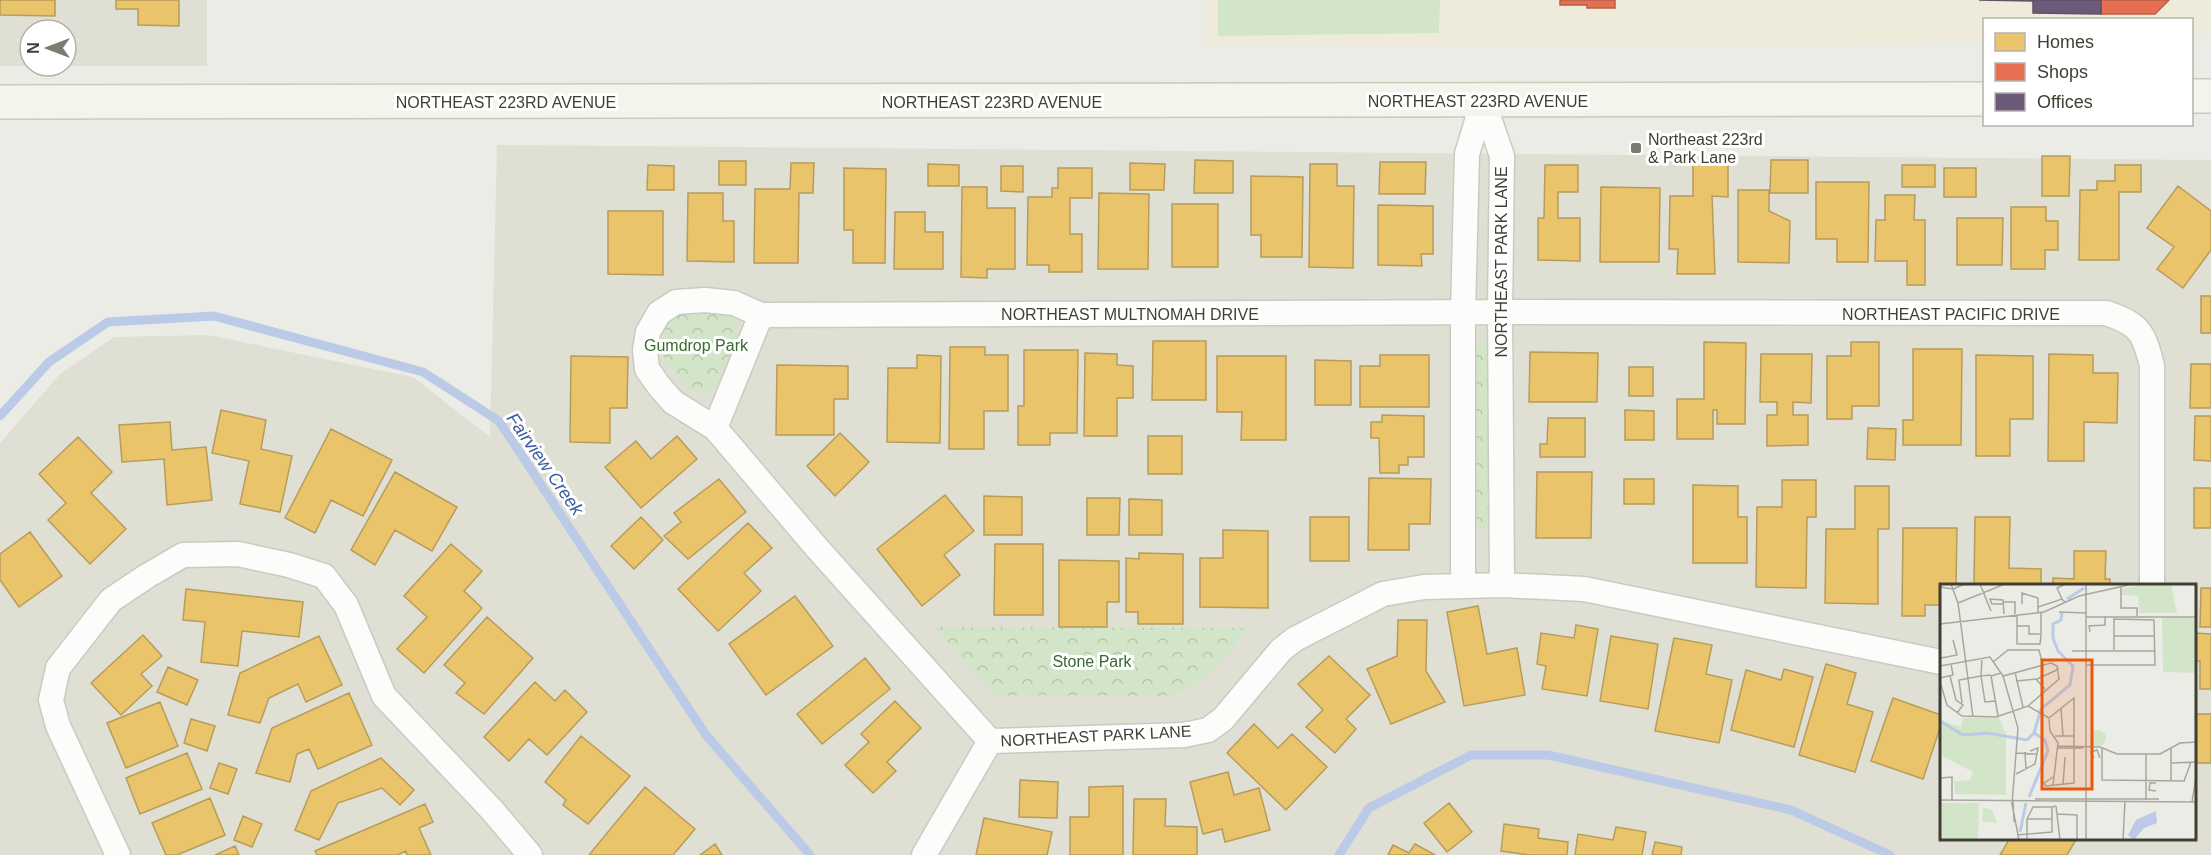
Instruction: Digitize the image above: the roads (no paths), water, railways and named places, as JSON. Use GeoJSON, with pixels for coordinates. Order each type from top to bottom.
{"type":"FeatureCollection","features":[{"type":"Feature","properties":{"kind":"main road"},"geometry":{"type":"LineString","coordinates":[[2193,96],[2211,96]]}},
{"type":"Feature","properties":{"kind":"main road","name":"NORTHEAST 223RD AVENUE"},"geometry":{"type":"LineString","coordinates":[[0,102],[1983,99]]}},
{"type":"Feature","properties":{"kind":"street","name":"NORTHEAST PARK LANE"},"geometry":{"type":"LineString","coordinates":[[924,855],[990,741],[1184,735],[1208,730],[1223,719],[1281,651],[1295,639],[1383,594],[1463,585],[1502,585],[1500,312],[1502,156],[1483,101]]}},
{"type":"Feature","properties":{"kind":"street","name":"NORTHEAST PARK LANE"},"geometry":{"type":"LineString","coordinates":[[1463,585],[1463,313],[1467,154],[1483,101]]}},
{"type":"Feature","properties":{"kind":"street","name":"NORTHEAST MULTNOMAH DRIVE"},"geometry":{"type":"LineString","coordinates":[[990,741],[817,548],[715,428],[673,402],[659,386],[647,369],[645,350],[648,332],[659,313],[676,302],[705,300],[734,303],[761,315],[1500,312]]}},
{"type":"Feature","properties":{"kind":"street","name":"NORTHEAST PACIFIC DRIVE"},"geometry":{"type":"LineString","coordinates":[[1500,312],[2106,313],[2128,320],[2145,339],[2152,366],[2152,584]]}},
{"type":"Feature","properties":{"kind":"street"},"geometry":{"type":"LineString","coordinates":[[715,428],[761,315]]}},
{"type":"Feature","properties":{"kind":"street"},"geometry":{"type":"LineString","coordinates":[[118,855],[58,726],[51,700],[58,668],[111,600],[147,576],[183,555],[238,554],[289,565],[324,576],[346,605],[384,696],[492,810],[530,855]]}},
{"type":"Feature","properties":{"kind":"street"},"geometry":{"type":"LineString","coordinates":[[1502,585],[1584,589],[1940,662]]}},
{"type":"Feature","properties":{"kind":"waterway","name":"Fairview Creek"},"geometry":{"type":"LineString","coordinates":[[0,416],[49,362],[108,322],[214,316],[423,372],[499,421],[706,735],[810,855]]}},
{"type":"Feature","properties":{"kind":"waterway"},"geometry":{"type":"LineString","coordinates":[[1339,855],[1369,808],[1471,755],[1548,755],[1791,810],[1890,855]]}},
{"type":"Feature","properties":{"kind":"place","name":"Northeast 223rd & Park Lane"},"geometry":{"type":"Point","coordinates":[1636,148]}},
{"type":"Feature","properties":{"kind":"park label","name":"Gumdrop Park"},"geometry":{"type":"Point","coordinates":[696,345]}},
{"type":"Feature","properties":{"kind":"park label","name":"Stone Park"},"geometry":{"type":"Point","coordinates":[1092,661]}}]}
